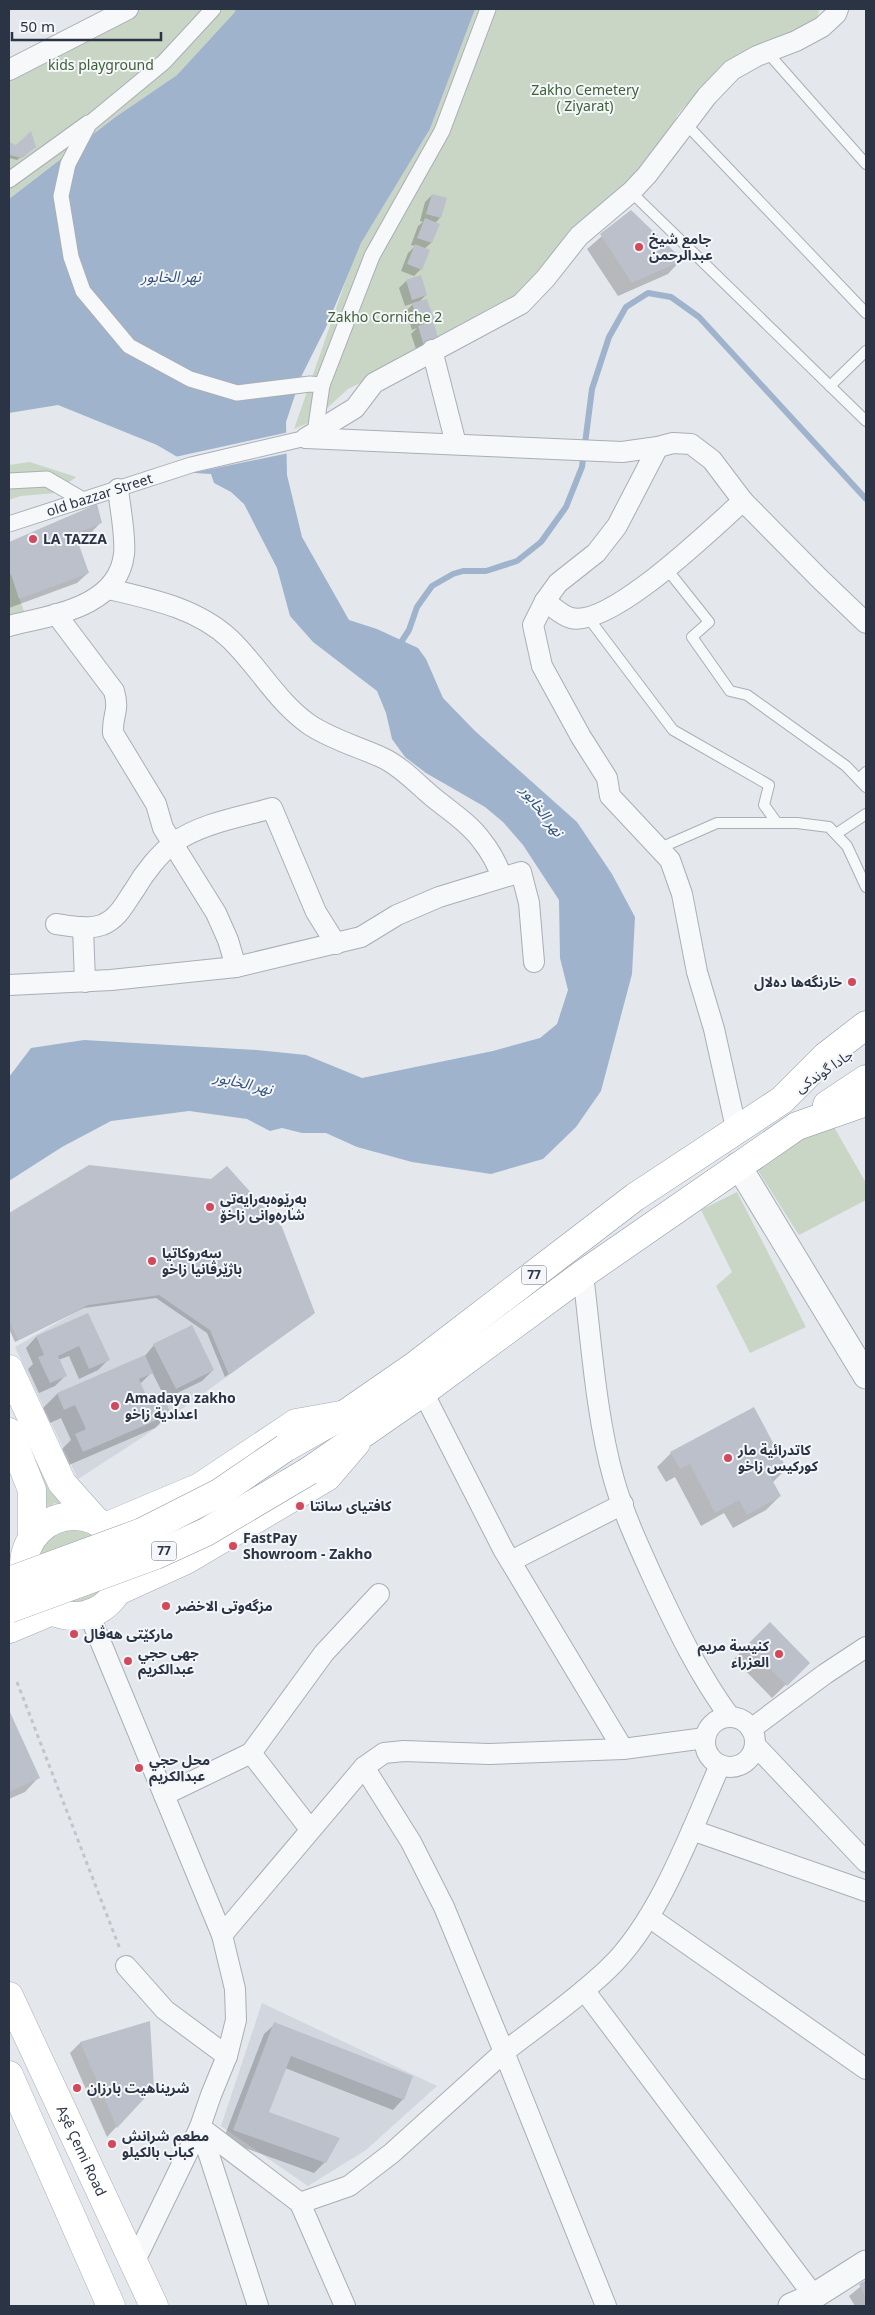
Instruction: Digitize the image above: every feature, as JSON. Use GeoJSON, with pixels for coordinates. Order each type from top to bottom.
{"type":"FeatureCollection","features":[{"type":"Feature","properties":{"kind":"main road"},"geometry":{"type":"LineString","coordinates":[[782,1100],[826,1056],[866,1025]]}},
{"type":"Feature","properties":{"kind":"main road","name":"جادا گوندکی"},"geometry":{"type":"LineString","coordinates":[[782,1100],[866,1043]]}},
{"type":"Feature","properties":{"kind":"main road","name":"77"},"geometry":{"type":"LineString","coordinates":[[9,1582],[142,1532],[219,1493],[284,1448],[354,1424],[423,1392],[583,1274],[738,1165],[866,1079]]}},
{"type":"Feature","properties":{"kind":"main road","name":"77"},"geometry":{"type":"LineString","coordinates":[[9,1609],[156,1555],[206,1532],[309,1471],[413,1367],[634,1197],[736,1128],[782,1100]]}},
{"type":"Feature","properties":{"kind":"main road"},"geometry":{"type":"LineString","coordinates":[[797,1126],[866,1102]]}},
{"type":"Feature","properties":{"kind":"main road"},"geometry":{"type":"LineString","coordinates":[[9,1369],[62,1484],[120,1545],[124,1568],[118,1591],[110,1601],[89,1614],[64,1616],[52,1611],[32,1595],[25,1578],[22,1554],[32,1490],[9,1432]]}},
{"type":"Feature","properties":{"kind":"main road"},"geometry":{"type":"LineString","coordinates":[[22,1554],[50,1521],[61,1517],[84,1517],[100,1524],[162,1505],[200,1487],[296,1423],[354,1424],[327,1477],[186,1560],[118,1591]]}},
{"type":"Feature","properties":{"kind":"main road"},"geometry":{"type":"LineString","coordinates":[[162,1505],[155,1521],[158,1539],[169,1553],[186,1560]]}},
{"type":"Feature","properties":{"kind":"main road"},"geometry":{"type":"LineString","coordinates":[[9,1630],[52,1611]]}},
{"type":"Feature","properties":{"kind":"main road","name":"Aşê Çemi Road"},"geometry":{"type":"LineString","coordinates":[[9,1996],[154,2306]]}},
{"type":"Feature","properties":{"kind":"main road"},"geometry":{"type":"LineString","coordinates":[[9,2075],[111,2306]]}},
{"type":"Feature","properties":{"kind":"street"},"geometry":{"type":"LineString","coordinates":[[9,70],[128,9]]}},
{"type":"Feature","properties":{"kind":"street"},"geometry":{"type":"LineString","coordinates":[[214,9],[164,62],[89,124],[68,164],[61,196],[71,257],[83,290],[129,346],[190,379],[237,394],[316,384]]}},
{"type":"Feature","properties":{"kind":"street"},"geometry":{"type":"LineString","coordinates":[[310,435],[316,384],[372,256],[442,131],[488,9]]}},
{"type":"Feature","properties":{"kind":"street"},"geometry":{"type":"LineString","coordinates":[[310,435],[355,408],[374,383],[432,350],[521,304],[545,279],[579,236],[631,192],[676,139],[685,123],[707,96],[732,70],[822,27],[836,14],[838,9]]}},
{"type":"Feature","properties":{"kind":"street"},"geometry":{"type":"LineString","coordinates":[[9,180],[110,108]]}},
{"type":"Feature","properties":{"kind":"street"},"geometry":{"type":"LineString","coordinates":[[432,350],[456,444]]}},
{"type":"Feature","properties":{"kind":"street"},"geometry":{"type":"LineString","coordinates":[[310,435],[622,452],[658,448],[673,443],[691,444],[712,460],[743,501],[866,623]]}},
{"type":"Feature","properties":{"kind":"street","name":"old bazzar Street"},"geometry":{"type":"LineString","coordinates":[[9,524],[191,465],[310,435]]}},
{"type":"Feature","properties":{"kind":"street"},"geometry":{"type":"LineString","coordinates":[[658,448],[617,526],[596,553],[558,583],[545,601],[534,625],[542,666],[581,737],[607,778],[610,796],[670,860],[682,894],[697,972],[714,1029],[736,1128]]}},
{"type":"Feature","properties":{"kind":"street"},"geometry":{"type":"LineString","coordinates":[[9,481],[47,479],[83,500]]}},
{"type":"Feature","properties":{"kind":"street"},"geometry":{"type":"LineString","coordinates":[[9,626],[82,607],[109,588],[120,571],[124,553],[118,489]]}},
{"type":"Feature","properties":{"kind":"street"},"geometry":{"type":"LineString","coordinates":[[545,601],[570,618],[597,616],[640,590],[743,501]]}},
{"type":"Feature","properties":{"kind":"street"},"geometry":{"type":"LineString","coordinates":[[109,588],[167,603],[207,622],[230,640],[281,700],[310,725],[354,748],[383,758],[398,768],[465,824],[481,839],[493,856],[502,877]]}},
{"type":"Feature","properties":{"kind":"street"},"geometry":{"type":"LineString","coordinates":[[56,614],[114,692],[118,706],[113,723],[113,733],[156,804],[164,828],[216,913],[228,940],[236,967]]}},
{"type":"Feature","properties":{"kind":"street"},"geometry":{"type":"LineString","coordinates":[[56,924],[83,927],[100,925],[114,918],[126,905],[149,870],[174,843],[200,830],[272,808],[316,912],[336,944]]}},
{"type":"Feature","properties":{"kind":"street"},"geometry":{"type":"LineString","coordinates":[[9,985],[85,982],[236,967],[362,937],[397,915],[439,897],[521,872],[529,903],[534,962]]}},
{"type":"Feature","properties":{"kind":"street"},"geometry":{"type":"LineString","coordinates":[[83,927],[85,982]]}},
{"type":"Feature","properties":{"kind":"street"},"geometry":{"type":"LineString","coordinates":[[738,1165],[866,1376]]}},
{"type":"Feature","properties":{"kind":"street"},"geometry":{"type":"LineString","coordinates":[[583,1274],[602,1423],[614,1480],[633,1533],[687,1650],[708,1688],[730,1717],[746,1723],[753,1737],[866,1862]]}},
{"type":"Feature","properties":{"kind":"street"},"geometry":{"type":"LineString","coordinates":[[423,1392],[510,1561],[623,1748]]}},
{"type":"Feature","properties":{"kind":"street"},"geometry":{"type":"LineString","coordinates":[[510,1561],[623,1504]]}},
{"type":"Feature","properties":{"kind":"street"},"geometry":{"type":"LineString","coordinates":[[164,1795],[250,1753],[324,1653],[379,1594]]}},
{"type":"Feature","properties":{"kind":"street"},"geometry":{"type":"LineString","coordinates":[[89,1614],[222,1935],[235,1989],[236,2020],[227,2056],[210,2095],[200,2127],[134,2264]]}},
{"type":"Feature","properties":{"kind":"street"},"geometry":{"type":"LineString","coordinates":[[730,1717],[714,1723],[705,1738],[705,1746],[708,1754],[720,1765],[736,1767],[743,1764],[753,1752],[753,1737],[825,1674],[866,1647]]}},
{"type":"Feature","properties":{"kind":"street"},"geometry":{"type":"LineString","coordinates":[[222,1935],[364,1767],[384,1753],[404,1750],[489,1754],[623,1748],[705,1738]]}},
{"type":"Feature","properties":{"kind":"street"},"geometry":{"type":"LineString","coordinates":[[250,1753],[310,1829]]}},
{"type":"Feature","properties":{"kind":"street"},"geometry":{"type":"LineString","coordinates":[[300,2203],[349,2186],[392,2153],[504,2052],[584,1990],[609,1968],[650,1917],[692,1830],[720,1765]]}},
{"type":"Feature","properties":{"kind":"street"},"geometry":{"type":"LineString","coordinates":[[364,1767],[411,1842],[444,1907],[606,2306]]}},
{"type":"Feature","properties":{"kind":"street"},"geometry":{"type":"LineString","coordinates":[[692,1830],[866,1891]]}},
{"type":"Feature","properties":{"kind":"street"},"geometry":{"type":"LineString","coordinates":[[650,1917],[866,2069]]}},
{"type":"Feature","properties":{"kind":"street"},"geometry":{"type":"LineString","coordinates":[[126,1966],[165,2010],[227,2056]]}},
{"type":"Feature","properties":{"kind":"street"},"geometry":{"type":"LineString","coordinates":[[584,1990],[814,2296]]}},
{"type":"Feature","properties":{"kind":"street"},"geometry":{"type":"LineString","coordinates":[[200,2127],[300,2203],[345,2306]]}},
{"type":"Feature","properties":{"kind":"street"},"geometry":{"type":"LineString","coordinates":[[200,2127],[258,2306]]}},
{"type":"Feature","properties":{"kind":"street"},"geometry":{"type":"LineString","coordinates":[[791,2306],[814,2296],[866,2264]]}},
{"type":"Feature","properties":{"kind":"lane"},"geometry":{"type":"LineString","coordinates":[[767,52],[866,164]]}},
{"type":"Feature","properties":{"kind":"lane"},"geometry":{"type":"LineString","coordinates":[[685,123],[866,314]]}},
{"type":"Feature","properties":{"kind":"lane"},"geometry":{"type":"LineString","coordinates":[[631,192],[866,421]]}},
{"type":"Feature","properties":{"kind":"lane"},"geometry":{"type":"LineString","coordinates":[[830,386],[866,352]]}},
{"type":"Feature","properties":{"kind":"lane"},"geometry":{"type":"LineString","coordinates":[[666,568],[709,622],[692,638],[730,691],[747,695],[846,766],[862,775],[866,787]]}},
{"type":"Feature","properties":{"kind":"lane"},"geometry":{"type":"LineString","coordinates":[[588,616],[673,730],[769,785],[764,805],[777,823]]}},
{"type":"Feature","properties":{"kind":"lane"},"geometry":{"type":"LineString","coordinates":[[836,834],[866,814]]}},
{"type":"Feature","properties":{"kind":"lane"},"geometry":{"type":"LineString","coordinates":[[660,848],[717,823],[777,823],[829,828],[847,846],[866,888]]}},
{"type":"Feature","properties":{"kind":"path"},"geometry":{"type":"LineString","coordinates":[[18,1682],[126,1966]]}},
{"type":"Feature","properties":{"kind":"shaded area","name":"Amadaya zakho اعدادية زاخو"},"geometry":{"type":"Polygon","coordinates":[[[159,1295],[210,1330],[229,1375],[143,1437],[78,1479],[15,1347],[88,1305],[159,1295]]]}},
{"type":"Feature","properties":{"kind":"shaded area"},"geometry":{"type":"Polygon","coordinates":[[[262,2003],[437,2086],[366,2150],[308,2186],[221,2126],[262,2003]]]}},
{"type":"Feature","properties":{"kind":"green space","name":"kids playground"},"geometry":{"type":"Polygon","coordinates":[[[128,9],[236,9],[177,75],[111,120],[9,199],[9,70],[128,9]]]}},
{"type":"Feature","properties":{"kind":"green space","name":"Zakho Cemetery ( Ziyarat)"},"geometry":{"type":"Polygon","coordinates":[[[475,9],[820,9],[815,22],[723,64],[678,114],[661,148],[508,311],[348,389],[313,421],[294,429],[356,251],[430,129],[475,9]]]}},
{"type":"Feature","properties":{"kind":"green space"},"geometry":{"type":"Polygon","coordinates":[[[30,462],[76,477],[55,493],[21,496],[9,500],[9,465],[30,462]]]}},
{"type":"Feature","properties":{"kind":"green space"},"geometry":{"type":"Polygon","coordinates":[[[11,574],[26,617],[9,622],[9,575],[11,574]]]}},
{"type":"Feature","properties":{"kind":"green space"},"geometry":{"type":"Polygon","coordinates":[[[830,1120],[866,1183],[866,1200],[799,1235],[752,1161],[830,1120]]]}},
{"type":"Feature","properties":{"kind":"green space"},"geometry":{"type":"Polygon","coordinates":[[[737,1192],[806,1327],[750,1353],[716,1286],[732,1272],[701,1210],[737,1192]]]}},
{"type":"Feature","properties":{"kind":"green space"},"geometry":{"type":"Polygon","coordinates":[[[16,1416],[74,1509],[54,1503],[44,1516],[39,1482],[16,1416]]]}},
{"type":"Feature","properties":{"kind":"green space"},"geometry":{"type":"Polygon","coordinates":[[[65,1526],[83,1528],[99,1535],[108,1589],[97,1600],[86,1606],[65,1607],[57,1605],[31,1569],[34,1554],[41,1542],[51,1533],[65,1526]]]}},
{"type":"Feature","properties":{"kind":"water","name":"نهر الخابور"},"geometry":{"type":"Polygon","coordinates":[[[236,9],[475,9],[430,129],[361,243],[328,323],[301,377],[286,422],[287,475],[302,537],[349,620],[377,629],[418,648],[426,659],[443,698],[475,731],[577,822],[612,874],[635,917],[632,974],[601,1091],[576,1127],[543,1159],[491,1174],[412,1162],[357,1147],[326,1133],[302,1133],[282,1128],[270,1131],[247,1119],[189,1111],[111,1121],[62,1147],[9,1181],[9,1077],[31,1048],[84,1040],[257,1050],[306,1055],[362,1078],[493,1051],[540,1038],[557,1024],[568,990],[560,958],[559,900],[523,845],[503,822],[485,807],[426,773],[405,757],[392,739],[386,713],[377,691],[313,642],[290,616],[277,568],[244,504],[231,492],[214,483],[211,474],[195,473],[191,465],[157,445],[58,405],[9,413],[9,199],[114,118],[177,75],[236,9]]]}},
{"type":"Feature","properties":{"kind":"pier"},"geometry":{"type":"Polygon","coordinates":[[[289,432],[289,453],[192,473],[189,466],[175,457],[289,432]]]}},
{"type":"Feature","properties":{"kind":"building"},"geometry":{"type":"Polygon","coordinates":[[[31,131],[36,147],[22,158],[9,155],[9,142],[16,145],[31,131]]]}},
{"type":"Feature","properties":{"kind":"building"},"geometry":{"type":"Polygon","coordinates":[[[432,194],[447,198],[441,218],[426,214],[432,194]]]}},
{"type":"Feature","properties":{"kind":"building","name":"جامع شيخ عبدالرحمن"},"geometry":{"type":"Polygon","coordinates":[[[631,210],[683,260],[632,283],[600,234],[631,210]]]}},
{"type":"Feature","properties":{"kind":"building"},"geometry":{"type":"Polygon","coordinates":[[[425,218],[440,224],[432,243],[417,238],[425,218]]]}},
{"type":"Feature","properties":{"kind":"building"},"geometry":{"type":"Polygon","coordinates":[[[415,244],[430,250],[422,270],[407,264],[415,244]]]}},
{"type":"Feature","properties":{"kind":"building"},"geometry":{"type":"Polygon","coordinates":[[[421,275],[427,295],[412,300],[406,280],[421,275]]]}},
{"type":"Feature","properties":{"kind":"building"},"geometry":{"type":"Polygon","coordinates":[[[427,299],[434,319],[418,323],[412,303],[427,299]]]}},
{"type":"Feature","properties":{"kind":"building"},"geometry":{"type":"Polygon","coordinates":[[[433,321],[439,341],[424,346],[418,326],[433,321]]]}},
{"type":"Feature","properties":{"kind":"building"},"geometry":{"type":"Polygon","coordinates":[[[97,504],[102,523],[75,534],[89,573],[19,599],[11,574],[9,575],[9,542],[97,504]]]}},
{"type":"Feature","properties":{"kind":"building","name":"سه‌روكاتيا باژێرڤانيا زاخو"},"geometry":{"type":"Polygon","coordinates":[[[89,1165],[211,1179],[227,1166],[282,1227],[315,1313],[229,1375],[210,1330],[159,1295],[88,1305],[18,1340],[9,1320],[9,1213],[89,1165]]]}},
{"type":"Feature","properties":{"kind":"building"},"geometry":{"type":"Polygon","coordinates":[[[88,1313],[110,1360],[89,1369],[79,1346],[58,1356],[67,1376],[50,1383],[38,1357],[44,1355],[36,1336],[88,1313]]]}},
{"type":"Feature","properties":{"kind":"building"},"geometry":{"type":"Polygon","coordinates":[[[192,1325],[214,1370],[176,1389],[153,1344],[192,1325]]]}},
{"type":"Feature","properties":{"kind":"building"},"geometry":{"type":"Polygon","coordinates":[[[145,1355],[153,1373],[139,1379],[150,1404],[164,1398],[171,1414],[83,1452],[75,1434],[86,1429],[75,1405],[64,1410],[57,1393],[145,1355]]]}},
{"type":"Feature","properties":{"kind":"building","name":"كاتدرائية مار كوركيس زاخو"},"geometry":{"type":"Polygon","coordinates":[[[754,1407],[787,1469],[771,1478],[781,1496],[747,1515],[739,1500],[715,1513],[690,1464],[680,1469],[670,1452],[754,1407]]]}},
{"type":"Feature","properties":{"kind":"building","name":"كنيسة مريم العزراء"},"geometry":{"type":"Polygon","coordinates":[[[770,1622],[810,1663],[787,1686],[747,1645],[770,1622]]]}},
{"type":"Feature","properties":{"kind":"building"},"geometry":{"type":"Polygon","coordinates":[[[9,1710],[40,1778],[9,1792],[9,1710]]]}},
{"type":"Feature","properties":{"kind":"building"},"geometry":{"type":"Polygon","coordinates":[[[150,2021],[154,2088],[117,2128],[80,2042],[150,2021]]]}},
{"type":"Feature","properties":{"kind":"building"},"geometry":{"type":"Polygon","coordinates":[[[274,2022],[413,2076],[404,2100],[291,2056],[269,2112],[340,2138],[326,2163],[233,2130],[274,2022]]]}},
{"type":"Feature","properties":{"kind":"building"},"geometry":{"type":"Polygon","coordinates":[[[866,2280],[866,2298],[859,2284],[866,2280]]]}},
{"type":"Feature","properties":{"kind":"waterway"},"geometry":{"type":"LineString","coordinates":[[398,647],[409,630],[417,607],[432,586],[453,574],[463,571],[486,571],[517,561],[541,542],[566,507],[582,467],[592,389],[609,337],[626,307],[648,293],[671,297],[699,317],[866,499]]}},
{"type":"Feature","properties":{"kind":"place","name":"جامع شيخ عبدالرحمن"},"geometry":{"type":"Point","coordinates":[639,247]}},
{"type":"Feature","properties":{"kind":"place","name":"LA TAZZA"},"geometry":{"type":"Point","coordinates":[33,539]}},
{"type":"Feature","properties":{"kind":"place","name":"خارنگەها دەلال"},"geometry":{"type":"Point","coordinates":[852,982]}},
{"type":"Feature","properties":{"kind":"place","name":"بەڕێوەبەرایەتی شارەوانی زاخۆ"},"geometry":{"type":"Point","coordinates":[210,1207]}},
{"type":"Feature","properties":{"kind":"place","name":"سه‌روكاتيا باژێرڤانيا زاخو"},"geometry":{"type":"Point","coordinates":[152,1261]}},
{"type":"Feature","properties":{"kind":"place","name":"Amadaya zakho اعدادية زاخو"},"geometry":{"type":"Point","coordinates":[115,1406]}},
{"type":"Feature","properties":{"kind":"place","name":"كاتدرائية مار كوركيس زاخو"},"geometry":{"type":"Point","coordinates":[728,1458]}},
{"type":"Feature","properties":{"kind":"place","name":"کافتیای سانتا"},"geometry":{"type":"Point","coordinates":[300,1506]}},
{"type":"Feature","properties":{"kind":"place","name":"FastPay Showroom - Zakho"},"geometry":{"type":"Point","coordinates":[233,1546]}},
{"type":"Feature","properties":{"kind":"place","name":"مزگەوتی الاخضر"},"geometry":{"type":"Point","coordinates":[166,1606]}},
{"type":"Feature","properties":{"kind":"place","name":"مارکێتی هەڤال"},"geometry":{"type":"Point","coordinates":[74,1634]}},
{"type":"Feature","properties":{"kind":"place","name":"كنيسة مريم العزراء"},"geometry":{"type":"Point","coordinates":[779,1654]}},
{"type":"Feature","properties":{"kind":"place","name":"جهى حجي عبدالكريم"},"geometry":{"type":"Point","coordinates":[128,1661]}},
{"type":"Feature","properties":{"kind":"place","name":"محل حجي عبدالكريم"},"geometry":{"type":"Point","coordinates":[139,1768]}},
{"type":"Feature","properties":{"kind":"place","name":"شريناهيت بارزان"},"geometry":{"type":"Point","coordinates":[77,2088]}},
{"type":"Feature","properties":{"kind":"place","name":"مطعم شرانش كباب بالكيلو"},"geometry":{"type":"Point","coordinates":[112,2144]}},
{"type":"Feature","properties":{"kind":"park label","name":"Zakho Corniche 2"},"geometry":{"type":"Point","coordinates":[385,317]}}]}
